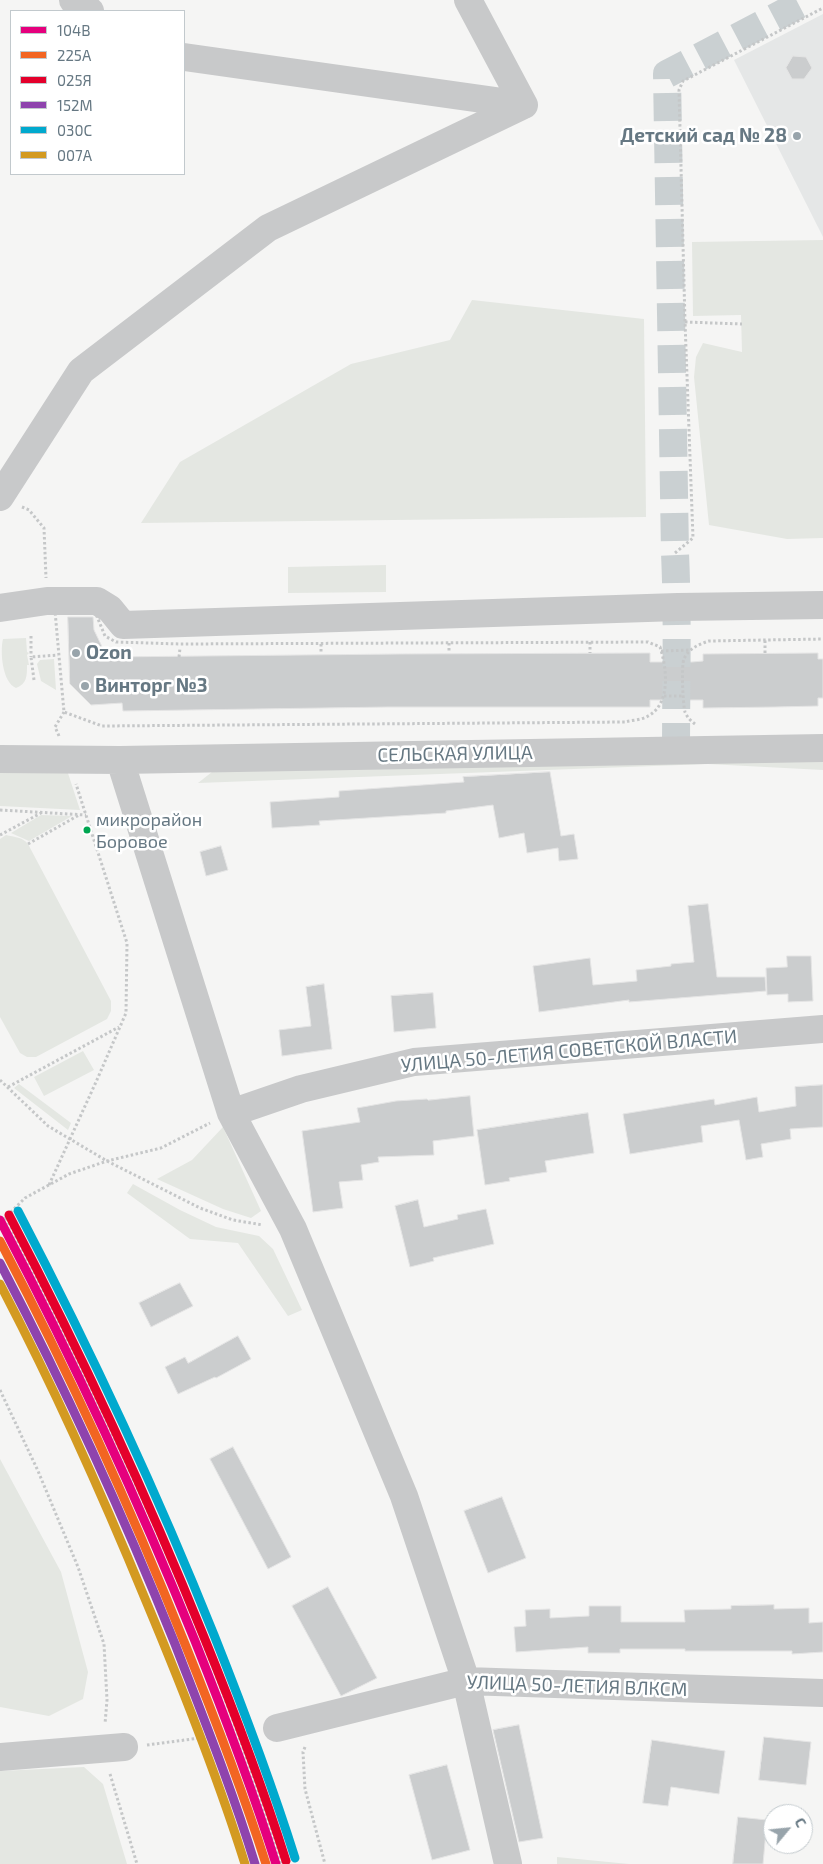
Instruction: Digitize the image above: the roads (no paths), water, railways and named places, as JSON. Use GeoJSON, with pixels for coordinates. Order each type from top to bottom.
{"type":"FeatureCollection","features":[{"type":"Feature","properties":{"kind":"street"},"geometry":{"type":"LineString","coordinates":[[73,0],[76,4],[88,10]]}},
{"type":"Feature","properties":{"kind":"street"},"geometry":{"type":"LineString","coordinates":[[468,0],[524,105]]}},
{"type":"Feature","properties":{"kind":"street"},"geometry":{"type":"LineString","coordinates":[[185,57],[524,105]]}},
{"type":"Feature","properties":{"kind":"street"},"geometry":{"type":"LineString","coordinates":[[7,501],[81,371],[268,228],[524,105]]}},
{"type":"Feature","properties":{"kind":"street"},"geometry":{"type":"LineString","coordinates":[[0,608],[47,601],[97,602],[110,609],[123,625],[678,606],[823,605]]}},
{"type":"Feature","properties":{"kind":"street","name":"СЕЛЬСКАЯ УЛИЦА"},"geometry":{"type":"LineString","coordinates":[[0,759],[120,760],[823,748]]}},
{"type":"Feature","properties":{"kind":"street"},"geometry":{"type":"LineString","coordinates":[[120,760],[231,1113],[293,1229],[404,1496],[466,1681],[508,1864]]}},
{"type":"Feature","properties":{"kind":"street","name":"УЛИЦА 50-ЛЕТИЯ СОВЕТСКОЙ ВЛАСТИ"},"geometry":{"type":"LineString","coordinates":[[231,1113],[301,1089],[414,1062],[823,1029]]}},
{"type":"Feature","properties":{"kind":"street","name":"УЛИЦА 50-ЛЕТИЯ ВЛКСМ"},"geometry":{"type":"LineString","coordinates":[[277,1728],[466,1681],[823,1693]]}},
{"type":"Feature","properties":{"kind":"street"},"geometry":{"type":"LineString","coordinates":[[0,1757],[113,1748]]}},
{"type":"Feature","properties":{"kind":"tunnel"},"geometry":{"type":"LineString","coordinates":[[676,751],[676,602],[667,74],[808,0]]}},
{"type":"Feature","properties":{"kind":"place","name":"Детский сад № 28"},"geometry":{"type":"Point","coordinates":[797,136]}},
{"type":"Feature","properties":{"kind":"place","name":"Ozon"},"geometry":{"type":"Point","coordinates":[76,653]}},
{"type":"Feature","properties":{"kind":"place","name":"Винторг №3"},"geometry":{"type":"Point","coordinates":[85,686]}},
{"type":"Feature","properties":{"kind":"place","name":"микрорайон Боровое"},"geometry":{"type":"Point","coordinates":[87,830]}}]}
